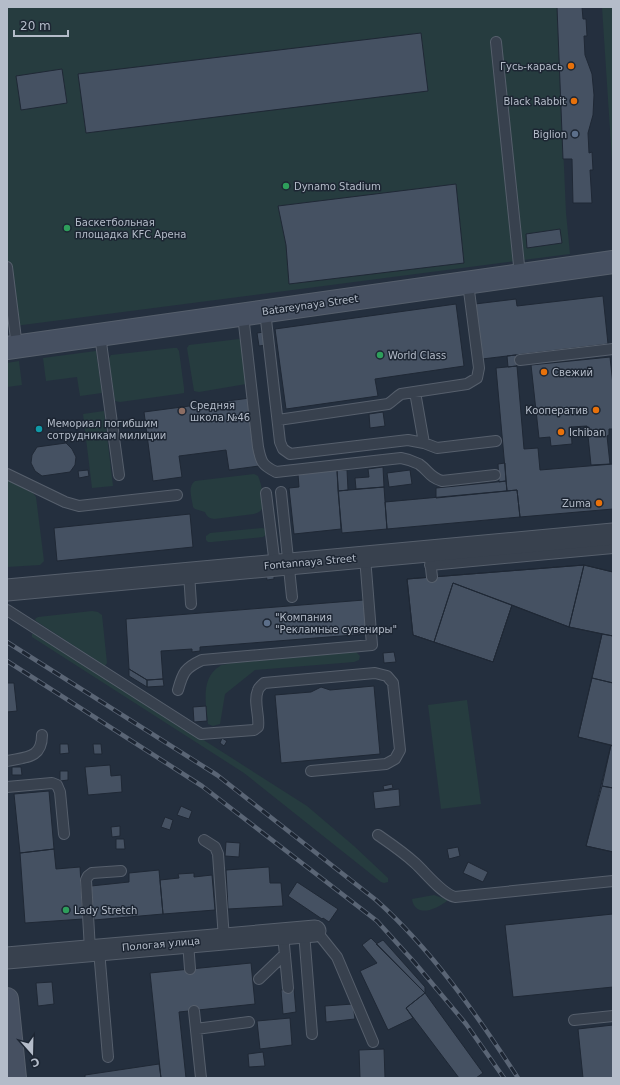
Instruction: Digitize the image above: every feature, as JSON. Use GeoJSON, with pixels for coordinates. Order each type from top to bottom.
{"type":"FeatureCollection","features":[{"type":"Feature","properties":{"kind":"main road","name":"Batareynaya Street"},"geometry":{"type":"LineString","coordinates":[[12,347],[613,262]]}},
{"type":"Feature","properties":{"kind":"main road"},"geometry":{"type":"LineString","coordinates":[[7,999],[15,1078]]}},
{"type":"Feature","properties":{"kind":"street","name":"Fontannaya Street"},"geometry":{"type":"LineString","coordinates":[[7,590],[365,557],[430,558],[613,534]]}},
{"type":"Feature","properties":{"kind":"street","name":"Пологая улица"},"geometry":{"type":"LineString","coordinates":[[7,958],[224,939],[284,944],[310,932]]}},
{"type":"Feature","properties":{"kind":"lane"},"geometry":{"type":"LineString","coordinates":[[496,42],[520,275]]}},
{"type":"Feature","properties":{"kind":"lane"},"geometry":{"type":"LineString","coordinates":[[7,267],[12,347]]}},
{"type":"Feature","properties":{"kind":"lane"},"geometry":{"type":"LineString","coordinates":[[278,420],[388,404],[397,396],[467,384],[477,378],[479,368],[468,283]]}},
{"type":"Feature","properties":{"kind":"lane"},"geometry":{"type":"LineString","coordinates":[[265,311],[280,442],[283,449],[290,454],[408,440],[424,442],[437,448],[496,441]]}},
{"type":"Feature","properties":{"kind":"lane"},"geometry":{"type":"LineString","coordinates":[[243,315],[258,447],[260,460],[266,467],[276,472],[401,458],[415,462],[433,478],[442,481],[495,475]]}},
{"type":"Feature","properties":{"kind":"lane"},"geometry":{"type":"LineString","coordinates":[[100,335],[119,475]]}},
{"type":"Feature","properties":{"kind":"lane"},"geometry":{"type":"LineString","coordinates":[[520,360],[613,349]]}},
{"type":"Feature","properties":{"kind":"lane"},"geometry":{"type":"LineString","coordinates":[[416,392],[424,442]]}},
{"type":"Feature","properties":{"kind":"lane"},"geometry":{"type":"LineString","coordinates":[[7,474],[65,502],[79,506],[177,495]]}},
{"type":"Feature","properties":{"kind":"lane"},"geometry":{"type":"LineString","coordinates":[[281,492],[282,564]]}},
{"type":"Feature","properties":{"kind":"lane"},"geometry":{"type":"LineString","coordinates":[[266,493],[282,564],[292,596]]}},
{"type":"Feature","properties":{"kind":"lane"},"geometry":{"type":"LineString","coordinates":[[432,577],[430,558],[613,548]]}},
{"type":"Feature","properties":{"kind":"lane"},"geometry":{"type":"LineString","coordinates":[[178,690],[181,677],[189,666],[202,660],[372,645],[370,580],[365,557]]}},
{"type":"Feature","properties":{"kind":"lane"},"geometry":{"type":"LineString","coordinates":[[189,573],[191,604]]}},
{"type":"Feature","properties":{"kind":"lane"},"geometry":{"type":"LineString","coordinates":[[7,610],[200,734],[254,730],[258,727],[258,689],[264,683],[375,673],[387,676],[393,683],[400,750],[395,759],[386,764],[311,771]]}},
{"type":"Feature","properties":{"kind":"lane"},"geometry":{"type":"LineString","coordinates":[[7,761],[34,755],[39,750],[42,743],[42,735]]}},
{"type":"Feature","properties":{"kind":"lane"},"geometry":{"type":"LineString","coordinates":[[7,787],[52,783],[57,785],[60,792],[64,834]]}},
{"type":"Feature","properties":{"kind":"lane"},"geometry":{"type":"LineString","coordinates":[[378,835],[416,863],[447,894],[455,897],[613,881]]}},
{"type":"Feature","properties":{"kind":"lane"},"geometry":{"type":"LineString","coordinates":[[204,840],[215,847],[218,854],[224,939]]}},
{"type":"Feature","properties":{"kind":"lane"},"geometry":{"type":"LineString","coordinates":[[108,1057],[86,880],[92,873],[121,871]]}},
{"type":"Feature","properties":{"kind":"lane"},"geometry":{"type":"LineString","coordinates":[[312,1034],[310,932],[321,937],[336,957],[373,1042]]}},
{"type":"Feature","properties":{"kind":"lane"},"geometry":{"type":"LineString","coordinates":[[188,942],[190,969]]}},
{"type":"Feature","properties":{"kind":"lane"},"geometry":{"type":"LineString","coordinates":[[259,978],[284,944]]}},
{"type":"Feature","properties":{"kind":"lane"},"geometry":{"type":"LineString","coordinates":[[284,944],[288,988]]}},
{"type":"Feature","properties":{"kind":"lane"},"geometry":{"type":"LineString","coordinates":[[194,1010],[201,1078]]}},
{"type":"Feature","properties":{"kind":"lane"},"geometry":{"type":"LineString","coordinates":[[574,1020],[613,1016]]}},
{"type":"Feature","properties":{"kind":"lane"},"geometry":{"type":"LineString","coordinates":[[196,1028],[249,1022]]}},
{"type":"Feature","properties":{"kind":"green space","name":"Dynamo Stadium"},"geometry":{"type":"Polygon","coordinates":[[[7,7],[557,7],[566,213],[570,254],[7,327],[7,7]]]}},
{"type":"Feature","properties":{"kind":"green space"},"geometry":{"type":"Polygon","coordinates":[[[602,7],[613,7],[613,176],[602,7]]]}},
{"type":"Feature","properties":{"kind":"green space"},"geometry":{"type":"Polygon","coordinates":[[[239,339],[242,342],[246,384],[199,392],[194,391],[187,348],[189,345],[239,339]]]}},
{"type":"Feature","properties":{"kind":"green space"},"geometry":{"type":"Polygon","coordinates":[[[177,348],[179,351],[184,393],[120,402],[115,401],[109,361],[111,355],[177,348]]]}},
{"type":"Feature","properties":{"kind":"green space"},"geometry":{"type":"Polygon","coordinates":[[[96,351],[102,393],[80,396],[77,377],[46,381],[43,358],[96,351]]]}},
{"type":"Feature","properties":{"kind":"green space"},"geometry":{"type":"Polygon","coordinates":[[[19,361],[22,385],[7,387],[7,363],[19,361]]]}},
{"type":"Feature","properties":{"kind":"green space"},"geometry":{"type":"Polygon","coordinates":[[[104,411],[113,486],[92,488],[83,414],[104,411]]]}},
{"type":"Feature","properties":{"kind":"green space"},"geometry":{"type":"Polygon","coordinates":[[[254,474],[258,476],[262,487],[263,506],[258,512],[254,514],[214,519],[208,517],[205,512],[193,507],[191,486],[195,481],[254,474]]]}},
{"type":"Feature","properties":{"kind":"green space"},"geometry":{"type":"Polygon","coordinates":[[[7,480],[33,493],[36,497],[44,561],[40,565],[7,567],[7,480]]]}},
{"type":"Feature","properties":{"kind":"green space"},"geometry":{"type":"Polygon","coordinates":[[[262,528],[266,529],[267,534],[263,537],[212,542],[208,542],[206,540],[206,536],[210,533],[262,528]]]}},
{"type":"Feature","properties":{"kind":"green space"},"geometry":{"type":"Polygon","coordinates":[[[92,611],[98,612],[102,615],[107,663],[105,666],[35,619],[38,617],[92,611]]]}},
{"type":"Feature","properties":{"kind":"green space"},"geometry":{"type":"Polygon","coordinates":[[[36,633],[307,806],[354,846],[388,878],[388,882],[381,882],[244,773],[32,637],[32,634],[36,633]]]}},
{"type":"Feature","properties":{"kind":"green space"},"geometry":{"type":"Polygon","coordinates":[[[356,652],[360,656],[359,660],[354,662],[255,670],[225,694],[220,724],[213,726],[208,724],[206,700],[207,684],[209,677],[221,665],[356,652]]]}},
{"type":"Feature","properties":{"kind":"green space"},"geometry":{"type":"Polygon","coordinates":[[[467,700],[481,804],[441,809],[428,705],[467,700]]]}},
{"type":"Feature","properties":{"kind":"green space"},"geometry":{"type":"Polygon","coordinates":[[[434,895],[448,900],[433,909],[422,910],[417,909],[412,899],[434,895]]]}},
{"type":"Feature","properties":{"kind":"building"},"geometry":{"type":"Polygon","coordinates":[[[557,7],[582,7],[583,19],[586,19],[587,36],[584,36],[585,55],[592,74],[594,95],[593,115],[588,133],[589,153],[592,152],[593,170],[590,170],[592,203],[573,203],[572,159],[563,159],[557,7]]]}},
{"type":"Feature","properties":{"kind":"building"},"geometry":{"type":"Polygon","coordinates":[[[421,33],[428,91],[86,133],[78,74],[421,33]]]}},
{"type":"Feature","properties":{"kind":"building"},"geometry":{"type":"Polygon","coordinates":[[[62,69],[67,103],[21,110],[16,76],[62,69]]]}},
{"type":"Feature","properties":{"kind":"building"},"geometry":{"type":"Polygon","coordinates":[[[456,184],[464,263],[289,284],[286,245],[278,206],[456,184]]]}},
{"type":"Feature","properties":{"kind":"building"},"geometry":{"type":"Polygon","coordinates":[[[560,229],[562,243],[527,248],[526,234],[560,229]]]}},
{"type":"Feature","properties":{"kind":"building"},"geometry":{"type":"Polygon","coordinates":[[[603,296],[608,344],[482,359],[475,304],[516,299],[517,306],[603,296]]]}},
{"type":"Feature","properties":{"kind":"building"},"geometry":{"type":"Polygon","coordinates":[[[456,304],[464,366],[375,379],[378,396],[286,409],[275,329],[456,304]]]}},
{"type":"Feature","properties":{"kind":"building"},"geometry":{"type":"Polygon","coordinates":[[[264,332],[266,345],[259,346],[257,333],[264,332]]]}},
{"type":"Feature","properties":{"kind":"building"},"geometry":{"type":"Polygon","coordinates":[[[516,355],[517,366],[508,367],[507,356],[516,355]]]}},
{"type":"Feature","properties":{"kind":"building"},"geometry":{"type":"Polygon","coordinates":[[[610,357],[613,385],[613,429],[609,429],[609,435],[607,436],[610,464],[591,465],[587,426],[571,427],[572,444],[551,446],[550,437],[539,438],[531,365],[610,357]]]}},
{"type":"Feature","properties":{"kind":"building"},"geometry":{"type":"Polygon","coordinates":[[[517,366],[524,449],[538,448],[540,470],[613,464],[613,509],[520,517],[517,490],[507,491],[496,368],[517,366]]]}},
{"type":"Feature","properties":{"kind":"building"},"geometry":{"type":"Polygon","coordinates":[[[250,398],[259,466],[229,470],[226,450],[179,456],[182,477],[153,481],[144,412],[250,398]]]}},
{"type":"Feature","properties":{"kind":"building"},"geometry":{"type":"Polygon","coordinates":[[[383,412],[385,426],[370,428],[369,414],[383,412]]]}},
{"type":"Feature","properties":{"kind":"building"},"geometry":{"type":"Polygon","coordinates":[[[66,443],[72,449],[76,457],[75,465],[70,472],[42,476],[35,471],[31,463],[32,455],[37,447],[66,443]]]}},
{"type":"Feature","properties":{"kind":"building"},"geometry":{"type":"Polygon","coordinates":[[[505,463],[506,481],[499,482],[498,464],[505,463]]]}},
{"type":"Feature","properties":{"kind":"building"},"geometry":{"type":"Polygon","coordinates":[[[383,467],[384,487],[356,489],[355,478],[369,477],[368,469],[383,467]]]}},
{"type":"Feature","properties":{"kind":"building"},"geometry":{"type":"Polygon","coordinates":[[[88,470],[89,476],[79,478],[78,471],[88,470]]]}},
{"type":"Feature","properties":{"kind":"building"},"geometry":{"type":"Polygon","coordinates":[[[337,470],[341,529],[294,534],[289,488],[299,487],[298,474],[337,470]]]}},
{"type":"Feature","properties":{"kind":"building"},"geometry":{"type":"Polygon","coordinates":[[[337,470],[347,470],[348,490],[338,491],[337,470]]]}},
{"type":"Feature","properties":{"kind":"building"},"geometry":{"type":"Polygon","coordinates":[[[410,470],[412,484],[389,487],[387,473],[410,470]]]}},
{"type":"Feature","properties":{"kind":"building"},"geometry":{"type":"Polygon","coordinates":[[[506,481],[507,491],[436,498],[436,488],[506,481]]]}},
{"type":"Feature","properties":{"kind":"building"},"geometry":{"type":"Polygon","coordinates":[[[384,487],[387,529],[342,533],[338,491],[384,487]]]}},
{"type":"Feature","properties":{"kind":"building"},"geometry":{"type":"Polygon","coordinates":[[[517,490],[520,517],[387,529],[385,502],[517,490]]]}},
{"type":"Feature","properties":{"kind":"building"},"geometry":{"type":"Polygon","coordinates":[[[190,514],[193,547],[57,561],[54,528],[190,514]]]}},
{"type":"Feature","properties":{"kind":"building"},"geometry":{"type":"Polygon","coordinates":[[[584,565],[613,572],[613,852],[586,846],[611,745],[578,737],[602,634],[569,627],[512,605],[493,662],[413,635],[407,579],[584,565]]]}},
{"type":"Feature","properties":{"kind":"building"},"geometry":{"type":"Polygon","coordinates":[[[584,565],[569,627],[453,583],[434,642],[413,635],[407,579],[584,565]]]}},
{"type":"Feature","properties":{"kind":"building"},"geometry":{"type":"Polygon","coordinates":[[[584,565],[613,572],[613,636],[569,627],[584,565]]]}},
{"type":"Feature","properties":{"kind":"building"},"geometry":{"type":"Polygon","coordinates":[[[266,573],[274,573],[274,579],[267,580],[266,573]]]}},
{"type":"Feature","properties":{"kind":"building"},"geometry":{"type":"Polygon","coordinates":[[[453,583],[512,605],[493,662],[434,642],[453,583]]]}},
{"type":"Feature","properties":{"kind":"building"},"geometry":{"type":"Polygon","coordinates":[[[364,600],[367,634],[200,647],[200,651],[192,652],[192,649],[161,651],[163,679],[147,680],[129,669],[126,619],[364,600]]]}},
{"type":"Feature","properties":{"kind":"building"},"geometry":{"type":"Polygon","coordinates":[[[602,634],[613,636],[613,683],[592,678],[602,634]]]}},
{"type":"Feature","properties":{"kind":"building"},"geometry":{"type":"Polygon","coordinates":[[[394,652],[396,662],[384,663],[383,653],[394,652]]]}},
{"type":"Feature","properties":{"kind":"building"},"geometry":{"type":"Polygon","coordinates":[[[129,669],[147,680],[147,687],[129,676],[129,669]]]}},
{"type":"Feature","properties":{"kind":"building"},"geometry":{"type":"Polygon","coordinates":[[[592,678],[613,683],[613,746],[578,737],[592,678]]]}},
{"type":"Feature","properties":{"kind":"building"},"geometry":{"type":"Polygon","coordinates":[[[163,679],[164,686],[147,687],[147,680],[163,679]]]}},
{"type":"Feature","properties":{"kind":"building"},"geometry":{"type":"Polygon","coordinates":[[[7,683],[14,683],[17,711],[7,712],[7,683]]]}},
{"type":"Feature","properties":{"kind":"building"},"geometry":{"type":"Polygon","coordinates":[[[374,686],[380,754],[281,763],[275,695],[311,692],[321,687],[330,690],[374,686]]]}},
{"type":"Feature","properties":{"kind":"building"},"geometry":{"type":"Polygon","coordinates":[[[206,706],[207,721],[194,722],[193,707],[206,706]]]}},
{"type":"Feature","properties":{"kind":"building"},"geometry":{"type":"Polygon","coordinates":[[[222,738],[227,741],[224,746],[220,743],[222,738]]]}},
{"type":"Feature","properties":{"kind":"building"},"geometry":{"type":"Polygon","coordinates":[[[60,744],[68,744],[69,753],[60,754],[60,744]]]}},
{"type":"Feature","properties":{"kind":"building"},"geometry":{"type":"Polygon","coordinates":[[[93,744],[101,744],[102,754],[94,754],[93,744]]]}},
{"type":"Feature","properties":{"kind":"building"},"geometry":{"type":"Polygon","coordinates":[[[611,745],[613,746],[613,788],[602,786],[611,745]]]}},
{"type":"Feature","properties":{"kind":"building"},"geometry":{"type":"Polygon","coordinates":[[[110,765],[111,776],[121,775],[122,792],[88,795],[85,767],[110,765]]]}},
{"type":"Feature","properties":{"kind":"building"},"geometry":{"type":"Polygon","coordinates":[[[12,767],[21,767],[22,775],[12,775],[12,767]]]}},
{"type":"Feature","properties":{"kind":"building"},"geometry":{"type":"Polygon","coordinates":[[[60,771],[68,771],[68,780],[60,781],[60,771]]]}},
{"type":"Feature","properties":{"kind":"building"},"geometry":{"type":"Polygon","coordinates":[[[392,784],[393,788],[384,790],[383,786],[392,784]]]}},
{"type":"Feature","properties":{"kind":"building"},"geometry":{"type":"Polygon","coordinates":[[[602,786],[613,788],[613,852],[586,846],[602,786]]]}},
{"type":"Feature","properties":{"kind":"building"},"geometry":{"type":"Polygon","coordinates":[[[399,789],[400,806],[375,809],[373,792],[399,789]]]}},
{"type":"Feature","properties":{"kind":"building"},"geometry":{"type":"Polygon","coordinates":[[[49,791],[54,849],[20,853],[14,794],[49,791]]]}},
{"type":"Feature","properties":{"kind":"building"},"geometry":{"type":"Polygon","coordinates":[[[181,806],[192,811],[189,819],[177,815],[181,806]]]}},
{"type":"Feature","properties":{"kind":"building"},"geometry":{"type":"Polygon","coordinates":[[[165,817],[173,820],[170,830],[161,827],[165,817]]]}},
{"type":"Feature","properties":{"kind":"building"},"geometry":{"type":"Polygon","coordinates":[[[120,826],[120,836],[112,837],[111,827],[120,826]]]}},
{"type":"Feature","properties":{"kind":"building"},"geometry":{"type":"Polygon","coordinates":[[[116,839],[124,839],[125,849],[116,849],[116,839]]]}},
{"type":"Feature","properties":{"kind":"building"},"geometry":{"type":"Polygon","coordinates":[[[226,842],[240,843],[239,857],[225,856],[226,842]]]}},
{"type":"Feature","properties":{"kind":"building"},"geometry":{"type":"Polygon","coordinates":[[[458,847],[460,856],[449,859],[447,849],[458,847]]]}},
{"type":"Feature","properties":{"kind":"building"},"geometry":{"type":"Polygon","coordinates":[[[54,849],[56,869],[80,867],[83,919],[25,923],[20,853],[54,849]]]}},
{"type":"Feature","properties":{"kind":"building"},"geometry":{"type":"Polygon","coordinates":[[[468,862],[488,872],[483,882],[463,873],[468,862]]]}},
{"type":"Feature","properties":{"kind":"building"},"geometry":{"type":"Polygon","coordinates":[[[269,867],[270,883],[281,883],[283,906],[228,909],[226,870],[269,867]]]}},
{"type":"Feature","properties":{"kind":"building"},"geometry":{"type":"Polygon","coordinates":[[[159,870],[163,914],[94,920],[91,886],[129,882],[129,873],[159,870]]]}},
{"type":"Feature","properties":{"kind":"building"},"geometry":{"type":"Polygon","coordinates":[[[194,873],[194,877],[212,875],[215,910],[163,914],[160,880],[179,878],[178,874],[194,873]]]}},
{"type":"Feature","properties":{"kind":"building"},"geometry":{"type":"Polygon","coordinates":[[[297,882],[338,909],[329,922],[323,918],[322,919],[288,896],[297,882]]]}},
{"type":"Feature","properties":{"kind":"building"},"geometry":{"type":"Polygon","coordinates":[[[613,914],[613,987],[513,997],[505,925],[613,914]]]}},
{"type":"Feature","properties":{"kind":"building"},"geometry":{"type":"Polygon","coordinates":[[[371,938],[425,993],[406,1008],[413,1018],[388,1030],[360,971],[377,963],[362,945],[371,938]]]}},
{"type":"Feature","properties":{"kind":"building"},"geometry":{"type":"Polygon","coordinates":[[[383,940],[425,987],[425,993],[376,944],[383,940]]]}},
{"type":"Feature","properties":{"kind":"building"},"geometry":{"type":"Polygon","coordinates":[[[251,963],[255,1004],[179,1012],[186,1078],[161,1078],[150,973],[251,963]]]}},
{"type":"Feature","properties":{"kind":"building"},"geometry":{"type":"Polygon","coordinates":[[[52,982],[54,1004],[38,1006],[36,983],[52,982]]]}},
{"type":"Feature","properties":{"kind":"building"},"geometry":{"type":"Polygon","coordinates":[[[294,989],[296,1012],[283,1014],[281,990],[294,989]]]}},
{"type":"Feature","properties":{"kind":"building"},"geometry":{"type":"Polygon","coordinates":[[[425,993],[483,1073],[476,1078],[459,1078],[406,1008],[425,993]]]}},
{"type":"Feature","properties":{"kind":"building"},"geometry":{"type":"Polygon","coordinates":[[[353,1004],[355,1019],[326,1022],[325,1006],[353,1004]]]}},
{"type":"Feature","properties":{"kind":"building"},"geometry":{"type":"Polygon","coordinates":[[[290,1018],[292,1045],[260,1049],[257,1021],[290,1018]]]}},
{"type":"Feature","properties":{"kind":"building"},"geometry":{"type":"Polygon","coordinates":[[[613,1025],[613,1078],[583,1078],[578,1029],[613,1025]]]}},
{"type":"Feature","properties":{"kind":"building"},"geometry":{"type":"Polygon","coordinates":[[[384,1049],[385,1078],[360,1078],[359,1050],[384,1049]]]}},
{"type":"Feature","properties":{"kind":"building"},"geometry":{"type":"Polygon","coordinates":[[[263,1052],[265,1066],[249,1067],[248,1054],[263,1052]]]}},
{"type":"Feature","properties":{"kind":"building"},"geometry":{"type":"Polygon","coordinates":[[[159,1064],[161,1078],[85,1078],[85,1075],[159,1064]]]}},
{"type":"Feature","properties":{"kind":"railway"},"geometry":{"type":"LineString","coordinates":[[7,642],[217,775],[376,900],[416,940],[453,984],[518,1078]]}},
{"type":"Feature","properties":{"kind":"railway"},"geometry":{"type":"LineString","coordinates":[[7,661],[202,786],[377,921],[415,963],[466,1024],[504,1078]]}},
{"type":"Feature","properties":{"kind":"place","name":"Гусь-карась"},"geometry":{"type":"Point","coordinates":[571,66]}},
{"type":"Feature","properties":{"kind":"place","name":"Black Rabbit"},"geometry":{"type":"Point","coordinates":[574,101]}},
{"type":"Feature","properties":{"kind":"place","name":"Biglion"},"geometry":{"type":"Point","coordinates":[575,134]}},
{"type":"Feature","properties":{"kind":"place","name":"Dynamo Stadium"},"geometry":{"type":"Point","coordinates":[286,186]}},
{"type":"Feature","properties":{"kind":"place","name":"Баскетбольная площадка KFC Арена"},"geometry":{"type":"Point","coordinates":[67,228]}},
{"type":"Feature","properties":{"kind":"place","name":"World Class"},"geometry":{"type":"Point","coordinates":[380,355]}},
{"type":"Feature","properties":{"kind":"place","name":"Свежий"},"geometry":{"type":"Point","coordinates":[544,372]}},
{"type":"Feature","properties":{"kind":"place","name":"Кооператив"},"geometry":{"type":"Point","coordinates":[596,410]}},
{"type":"Feature","properties":{"kind":"place","name":"Средняя школа №46"},"geometry":{"type":"Point","coordinates":[182,411]}},
{"type":"Feature","properties":{"kind":"place","name":"Мемориал погибшим сотрудникам милиции"},"geometry":{"type":"Point","coordinates":[39,429]}},
{"type":"Feature","properties":{"kind":"place","name":"Ichiban"},"geometry":{"type":"Point","coordinates":[561,432]}},
{"type":"Feature","properties":{"kind":"place","name":"Zuma"},"geometry":{"type":"Point","coordinates":[599,503]}},
{"type":"Feature","properties":{"kind":"place","name":"\"Компания \"Рекламные сувениры\""},"geometry":{"type":"Point","coordinates":[267,623]}},
{"type":"Feature","properties":{"kind":"place","name":"Lady Stretch"},"geometry":{"type":"Point","coordinates":[66,910]}}]}
